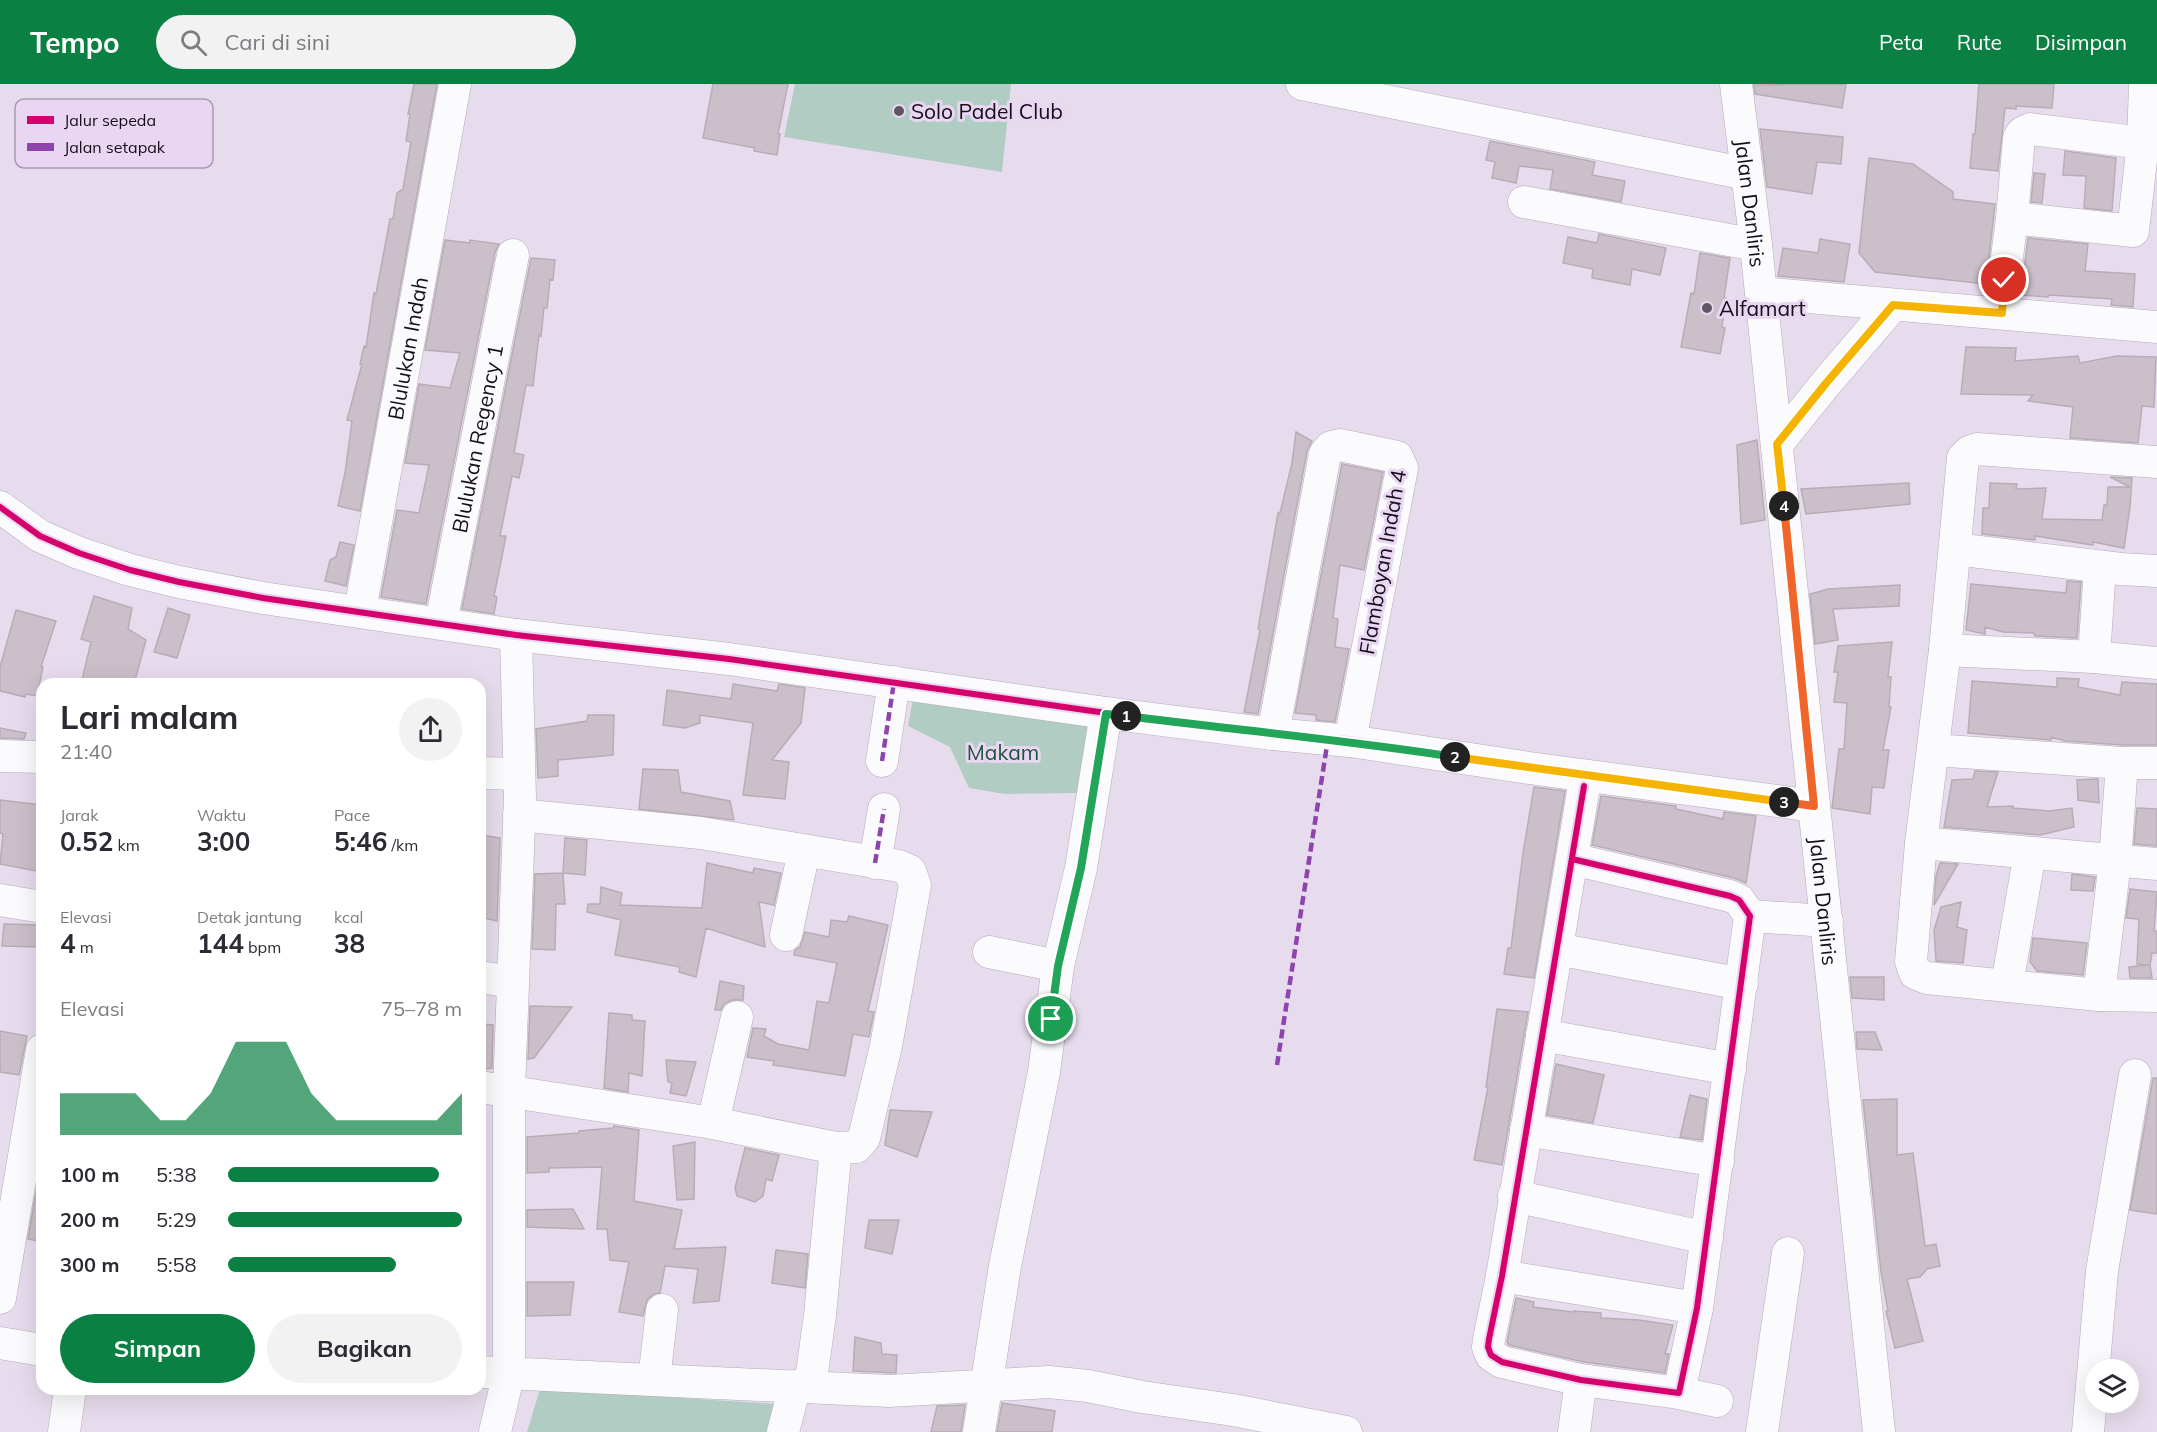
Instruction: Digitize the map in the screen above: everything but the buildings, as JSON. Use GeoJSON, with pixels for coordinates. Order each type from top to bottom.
{"type":"FeatureCollection","features":[{"type":"Feature","properties":{"kind":"street","name":"Blulukan Indah"},"geometry":{"type":"LineString","coordinates":[[360,611],[454,84]]}},
{"type":"Feature","properties":{"kind":"street"},"geometry":{"type":"LineString","coordinates":[[1302,84],[1747,174]]}},
{"type":"Feature","properties":{"kind":"street","name":"Jalan Danliris"},"geometry":{"type":"LineString","coordinates":[[1736,84],[1756,245],[1880,1432]]}},
{"type":"Feature","properties":{"kind":"street"},"geometry":{"type":"LineString","coordinates":[[2012,218],[2145,232],[2143,143],[2145,84]]}},
{"type":"Feature","properties":{"kind":"street"},"geometry":{"type":"LineString","coordinates":[[2002,313],[2019,138],[2022,133],[2036,129],[2143,143]]}},
{"type":"Feature","properties":{"kind":"street"},"geometry":{"type":"LineString","coordinates":[[1524,202],[1756,245]]}},
{"type":"Feature","properties":{"kind":"street","name":"Blulukan Regency 1"},"geometry":{"type":"LineString","coordinates":[[441,623],[513,255]]}},
{"type":"Feature","properties":{"kind":"street"},"geometry":{"type":"LineString","coordinates":[[1761,293],[2157,327]]}},
{"type":"Feature","properties":{"kind":"street"},"geometry":{"type":"LineString","coordinates":[[1777,444],[1893,305]]}},
{"type":"Feature","properties":{"kind":"street","name":"Flamboyan Indah 4"},"geometry":{"type":"LineString","coordinates":[[1273,734],[1325,454],[1331,447],[1340,445],[1397,457],[1402,468],[1350,741]]}},
{"type":"Feature","properties":{"kind":"street"},"geometry":{"type":"LineString","coordinates":[[2157,462],[1977,449],[1965,455],[1962,461],[1945,650],[1921,843],[1911,961],[1915,973],[1927,978],[2007,984],[2099,995],[2157,996]]}},
{"type":"Feature","properties":{"kind":"street"},"geometry":{"type":"LineString","coordinates":[[0,507],[40,536],[79,553],[130,570],[179,582],[263,598],[516,635],[729,659],[1106,714],[1350,741],[1529,768],[1814,806]]}},
{"type":"Feature","properties":{"kind":"street"},"geometry":{"type":"LineString","coordinates":[[1955,549],[2100,567],[2157,571]]}},
{"type":"Feature","properties":{"kind":"street"},"geometry":{"type":"LineString","coordinates":[[2094,657],[2100,567]]}},
{"type":"Feature","properties":{"kind":"street"},"geometry":{"type":"LineString","coordinates":[[495,1432],[495,1089],[512,982],[519,815],[516,635]]}},
{"type":"Feature","properties":{"kind":"street"},"geometry":{"type":"LineString","coordinates":[[1945,650],[2094,657],[2157,663]]}},
{"type":"Feature","properties":{"kind":"street"},"geometry":{"type":"LineString","coordinates":[[882,761],[894,682]]}},
{"type":"Feature","properties":{"kind":"street"},"geometry":{"type":"LineString","coordinates":[[979,1432],[1005,1266],[1044,1072],[1058,966],[1081,868],[1106,714]]}},
{"type":"Feature","properties":{"kind":"street"},"geometry":{"type":"LineString","coordinates":[[1933,750],[2122,763],[2157,763]]}},
{"type":"Feature","properties":{"kind":"street"},"geometry":{"type":"LineString","coordinates":[[0,756],[36,757]]}},
{"type":"Feature","properties":{"kind":"street"},"geometry":{"type":"LineString","coordinates":[[2099,995],[2115,861],[2122,763]]}},
{"type":"Feature","properties":{"kind":"street"},"geometry":{"type":"LineString","coordinates":[[486,773],[519,774]]}},
{"type":"Feature","properties":{"kind":"street"},"geometry":{"type":"LineString","coordinates":[[1584,786],[1502,1276],[1488,1339],[1489,1351],[1494,1359],[1502,1362],[1581,1380],[1679,1393],[1717,1401]]}},
{"type":"Feature","properties":{"kind":"street"},"geometry":{"type":"LineString","coordinates":[[875,863],[884,809]]}},
{"type":"Feature","properties":{"kind":"street"},"geometry":{"type":"LineString","coordinates":[[495,1089],[713,1123],[836,1148],[856,1148],[864,1138],[886,1046],[915,885],[912,874],[907,868],[701,833],[519,815]]}},
{"type":"Feature","properties":{"kind":"street"},"geometry":{"type":"LineString","coordinates":[[1921,843],[2157,864]]}},
{"type":"Feature","properties":{"kind":"street"},"geometry":{"type":"LineString","coordinates":[[786,935],[804,851]]}},
{"type":"Feature","properties":{"kind":"street"},"geometry":{"type":"LineString","coordinates":[[2007,984],[2030,853]]}},
{"type":"Feature","properties":{"kind":"street"},"geometry":{"type":"LineString","coordinates":[[1572,859],[1730,896],[1739,900],[1750,916],[1697,1308],[1679,1393]]}},
{"type":"Feature","properties":{"kind":"street"},"geometry":{"type":"LineString","coordinates":[[0,900],[36,907]]}},
{"type":"Feature","properties":{"kind":"street"},"geometry":{"type":"LineString","coordinates":[[1750,916],[1827,921]]}},
{"type":"Feature","properties":{"kind":"street"},"geometry":{"type":"LineString","coordinates":[[1557,949],[1742,984]]}},
{"type":"Feature","properties":{"kind":"street"},"geometry":{"type":"LineString","coordinates":[[989,952],[1058,966]]}},
{"type":"Feature","properties":{"kind":"street"},"geometry":{"type":"LineString","coordinates":[[486,977],[512,982]]}},
{"type":"Feature","properties":{"kind":"street"},"geometry":{"type":"LineString","coordinates":[[713,1123],[736,1017]]}},
{"type":"Feature","properties":{"kind":"street"},"geometry":{"type":"LineString","coordinates":[[1542,1035],[1730,1069]]}},
{"type":"Feature","properties":{"kind":"street"},"geometry":{"type":"LineString","coordinates":[[2088,1432],[2102,1271],[2135,1075]]}},
{"type":"Feature","properties":{"kind":"street"},"geometry":{"type":"LineString","coordinates":[[0,1298],[4,1248],[36,1081]]}},
{"type":"Feature","properties":{"kind":"street"},"geometry":{"type":"LineString","coordinates":[[1526,1130],[1718,1161]]}},
{"type":"Feature","properties":{"kind":"street"},"geometry":{"type":"LineString","coordinates":[[783,1432],[803,1387],[822,1294],[836,1148]]}},
{"type":"Feature","properties":{"kind":"street"},"geometry":{"type":"LineString","coordinates":[[1514,1196],[1707,1238]]}},
{"type":"Feature","properties":{"kind":"street"},"geometry":{"type":"LineString","coordinates":[[1762,1432],[1788,1253]]}},
{"type":"Feature","properties":{"kind":"street"},"geometry":{"type":"LineString","coordinates":[[1502,1276],[1697,1308]]}},
{"type":"Feature","properties":{"kind":"street"},"geometry":{"type":"LineString","coordinates":[[654,1380],[662,1310]]}},
{"type":"Feature","properties":{"kind":"street"},"geometry":{"type":"LineString","coordinates":[[0,1343],[36,1349]]}},
{"type":"Feature","properties":{"kind":"street"},"geometry":{"type":"LineString","coordinates":[[494,1372],[889,1391],[1049,1382],[1088,1386],[1142,1397],[1233,1410],[1346,1432]]}},
{"type":"Feature","properties":{"kind":"street"},"geometry":{"type":"LineString","coordinates":[[1574,1432],[1581,1380]]}},
{"type":"Feature","properties":{"kind":"street"},"geometry":{"type":"LineString","coordinates":[[64,1432],[69,1395]]}},
{"type":"Feature","properties":{"kind":"green space","name":"Solo Padel Club"},"geometry":{"type":"Polygon","coordinates":[[[795,84],[1011,84],[1002,172],[784,137],[795,84]]]}},
{"type":"Feature","properties":{"kind":"green space","name":"Makam"},"geometry":{"type":"Polygon","coordinates":[[[913,699],[1090,723],[1081,793],[1005,794],[969,788],[950,747],[908,726],[913,699]]]}},
{"type":"Feature","properties":{"kind":"green space"},"geometry":{"type":"Polygon","coordinates":[[[540,1389],[777,1404],[769,1432],[527,1432],[540,1389]]]}},
{"type":"Feature","properties":{"kind":"marked path"},"geometry":{"type":"LineString","coordinates":[[882,761],[894,682]]}},
{"type":"Feature","properties":{"kind":"marked path"},"geometry":{"type":"LineString","coordinates":[[1277,1065],[1328,739]]}},
{"type":"Feature","properties":{"kind":"marked path"},"geometry":{"type":"LineString","coordinates":[[875,863],[884,809]]}},
{"type":"Feature","properties":{"kind":"cycle path"},"geometry":{"type":"LineString","coordinates":[[0,507],[40,536],[79,553],[130,570],[179,582],[263,598],[516,635],[729,659],[1106,713],[1273,734],[1350,741],[1529,768],[1814,806]]}},
{"type":"Feature","properties":{"kind":"cycle path"},"geometry":{"type":"LineString","coordinates":[[1572,859],[1730,896],[1739,900],[1750,916],[1697,1308],[1679,1393],[1581,1380],[1502,1362],[1491,1355],[1488,1347],[1502,1276],[1584,786]]}},
{"type":"Feature","properties":{"kind":"place","name":"Solo Padel Club"},"geometry":{"type":"Point","coordinates":[899,111]}},
{"type":"Feature","properties":{"kind":"place","name":"Alfamart"},"geometry":{"type":"Point","coordinates":[1707,308]}},
{"type":"Feature","properties":{"kind":"route"},"geometry":{"type":"LineString","coordinates":[[1051,1019],[1058,966],[1081,868],[1106,714],[1350,741],[1529,768],[1814,806],[1777,444],[1893,305],[2002,313],[2004,280]]}}]}
